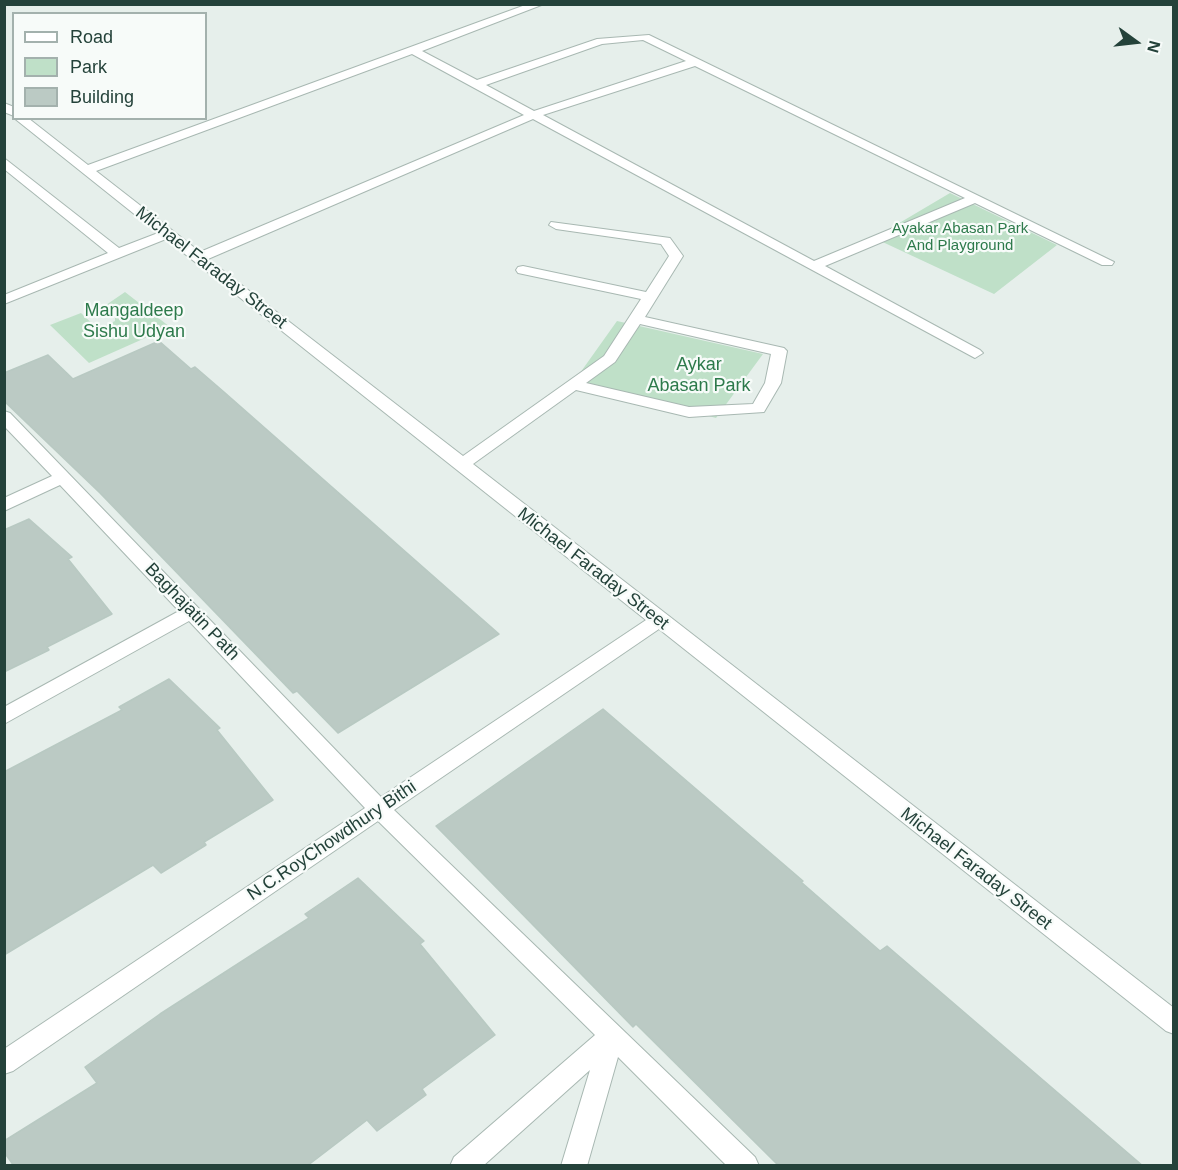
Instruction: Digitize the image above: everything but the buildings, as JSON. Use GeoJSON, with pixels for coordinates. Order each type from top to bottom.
{"type":"FeatureCollection","features":[{"type":"Feature","properties":{"kind":"street"},"geometry":{"type":"LineString","coordinates":[[86,170],[539,4]]}},
{"type":"Feature","properties":{"kind":"street"},"geometry":{"type":"LineString","coordinates":[[476,84],[602,41],[645,37],[1107,262]]}},
{"type":"Feature","properties":{"kind":"street"},"geometry":{"type":"LineString","coordinates":[[414,50],[975,353]]}},
{"type":"Feature","properties":{"kind":"street"},"geometry":{"type":"LineString","coordinates":[[198,258],[533,115],[695,62]]}},
{"type":"Feature","properties":{"kind":"street","name":"Michael Faraday Street"},"geometry":{"type":"LineString","coordinates":[[24,120],[1171,1023]]}},
{"type":"Feature","properties":{"kind":"street"},"geometry":{"type":"LineString","coordinates":[[4,162],[118,254]]}},
{"type":"Feature","properties":{"kind":"street"},"geometry":{"type":"LineString","coordinates":[[814,266],[976,198]]}},
{"type":"Feature","properties":{"kind":"street"},"geometry":{"type":"LineString","coordinates":[[461,465],[610,359],[676,256],[665,241],[556,225]]}},
{"type":"Feature","properties":{"kind":"street"},"geometry":{"type":"LineString","coordinates":[[4,300],[167,234]]}},
{"type":"Feature","properties":{"kind":"street"},"geometry":{"type":"LineString","coordinates":[[523,270],[650,297]]}},
{"type":"Feature","properties":{"kind":"street"},"geometry":{"type":"LineString","coordinates":[[574,385],[689,412],[758,409],[773,383],[779,351],[636,319]]}},
{"type":"Feature","properties":{"kind":"street","name":"Baghajatin Path"},"geometry":{"type":"LineString","coordinates":[[4,416],[379,809],[746,1166]]}},
{"type":"Feature","properties":{"kind":"street"},"geometry":{"type":"LineString","coordinates":[[4,505],[63,477]]}},
{"type":"Feature","properties":{"kind":"street"},"geometry":{"type":"LineString","coordinates":[[4,717],[191,612]]}},
{"type":"Feature","properties":{"kind":"street","name":"N.C.RoyChowdhury Bithi"},"geometry":{"type":"LineString","coordinates":[[4,1063],[659,620]]}},
{"type":"Feature","properties":{"kind":"street"},"geometry":{"type":"LineString","coordinates":[[463,1166],[612,1035]]}},
{"type":"Feature","properties":{"kind":"street"},"geometry":{"type":"LineString","coordinates":[[574,1166],[612,1035]]}},
{"type":"Feature","properties":{"kind":"green space","name":"Ayakar Abasan Park And Playground"},"geometry":{"type":"Polygon","coordinates":[[[950,193],[1057,245],[994,294],[874,238],[950,193]]]}},
{"type":"Feature","properties":{"kind":"green space","name":"Mangaldeep Sishu Udyan"},"geometry":{"type":"Polygon","coordinates":[[[125,292],[170,327],[89,363],[50,325],[81,313],[98,329],[115,321],[115,313],[106,305],[125,292]]]}},
{"type":"Feature","properties":{"kind":"green space","name":"Aykar Abasan Park"},"geometry":{"type":"Polygon","coordinates":[[[617,321],[763,354],[716,418],[575,380],[617,321]]]}}]}
